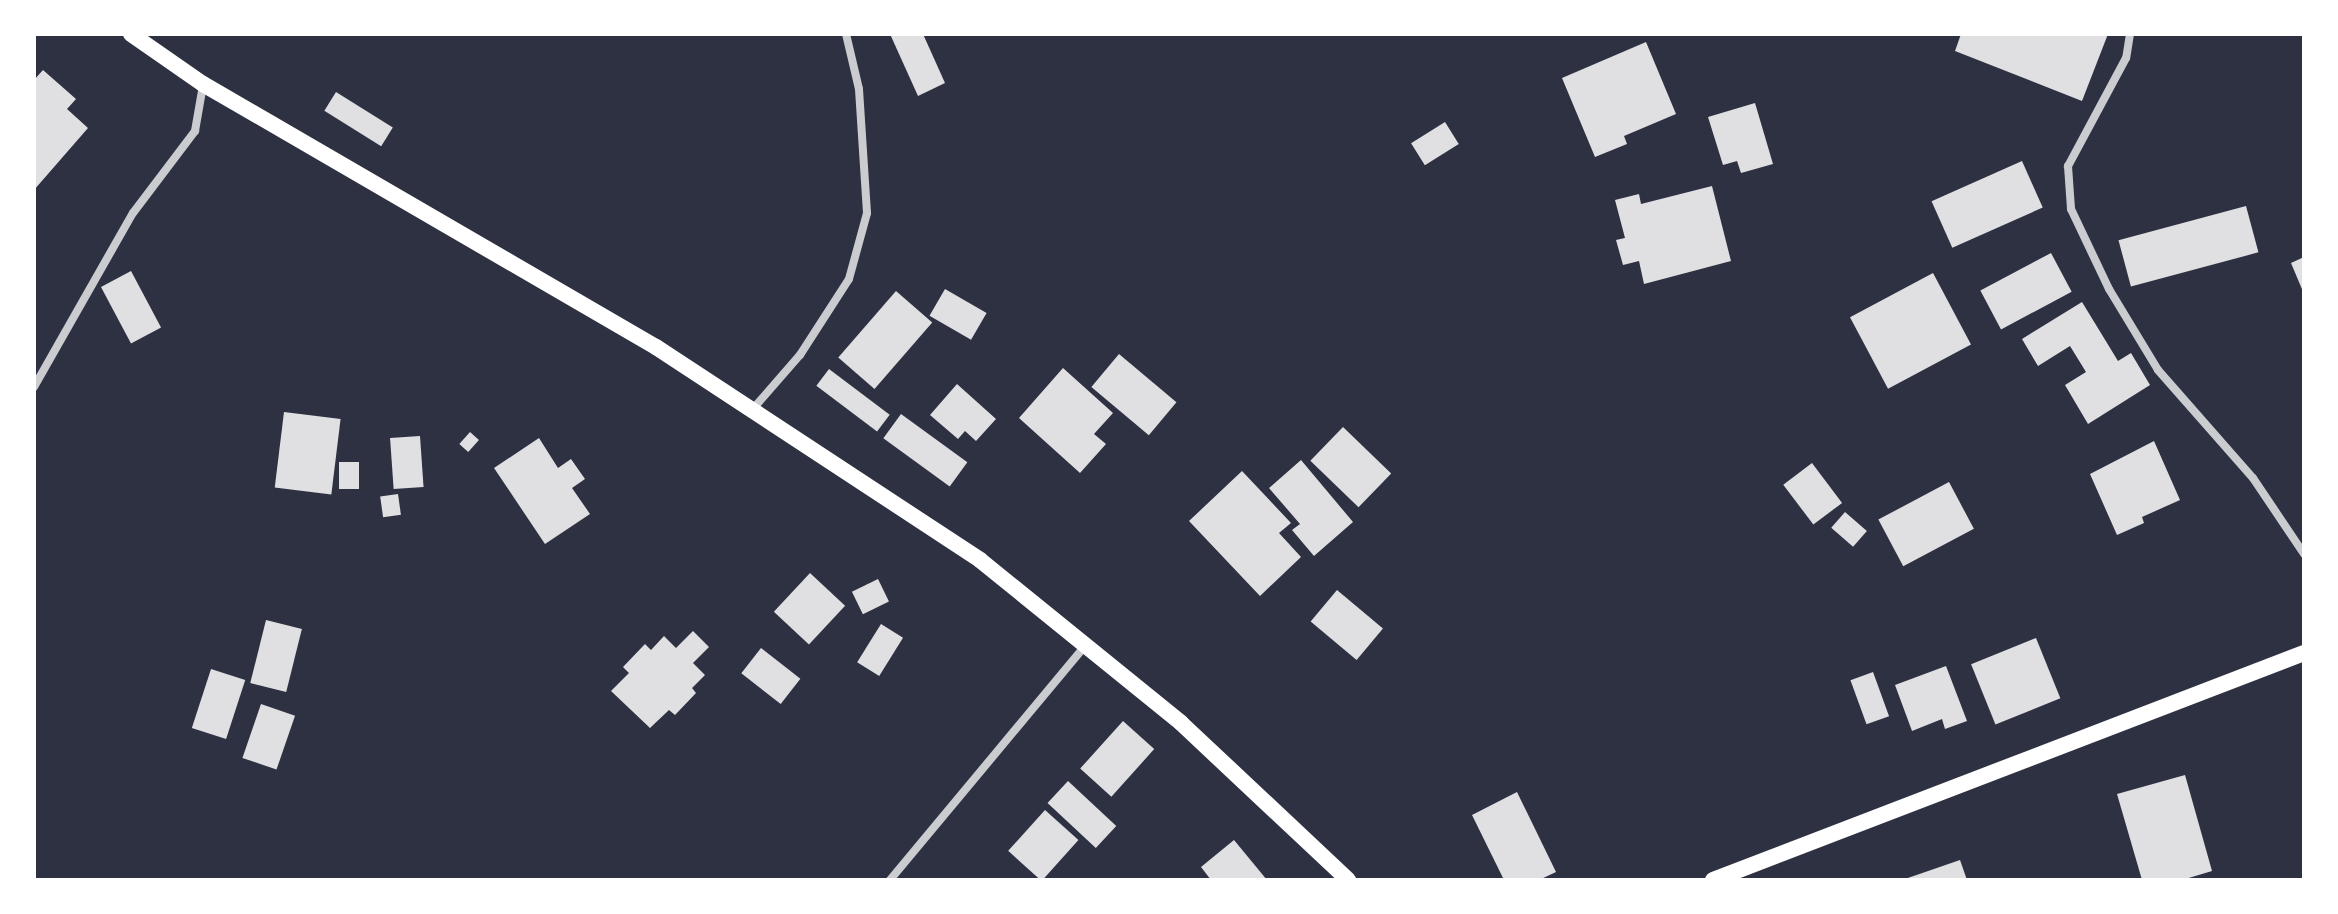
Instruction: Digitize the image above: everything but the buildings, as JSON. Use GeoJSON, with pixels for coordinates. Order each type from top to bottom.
{"type":"FeatureCollection","features":[{"type":"Feature","properties":{"kind":"main road"},"geometry":{"type":"LineString","coordinates":[[131,34],[203,84],[656,347],[980,560],[1181,723],[1348,880]]}},
{"type":"Feature","properties":{"kind":"main road"},"geometry":{"type":"LineString","coordinates":[[1714,880],[2304,653]]}},
{"type":"Feature","properties":{"kind":"street"},"geometry":{"type":"LineString","coordinates":[[752,410],[800,355],[849,279],[867,213],[859,89],[846,34]]}},
{"type":"Feature","properties":{"kind":"street"},"geometry":{"type":"LineString","coordinates":[[2130,34],[2126,58],[2068,166],[2071,209],[2109,289],[2158,370],[2253,478],[2304,554]]}},
{"type":"Feature","properties":{"kind":"street"},"geometry":{"type":"LineString","coordinates":[[34,387],[133,213],[195,131],[203,84]]}},
{"type":"Feature","properties":{"kind":"street"},"geometry":{"type":"LineString","coordinates":[[890,880],[1085,646]]}}]}
